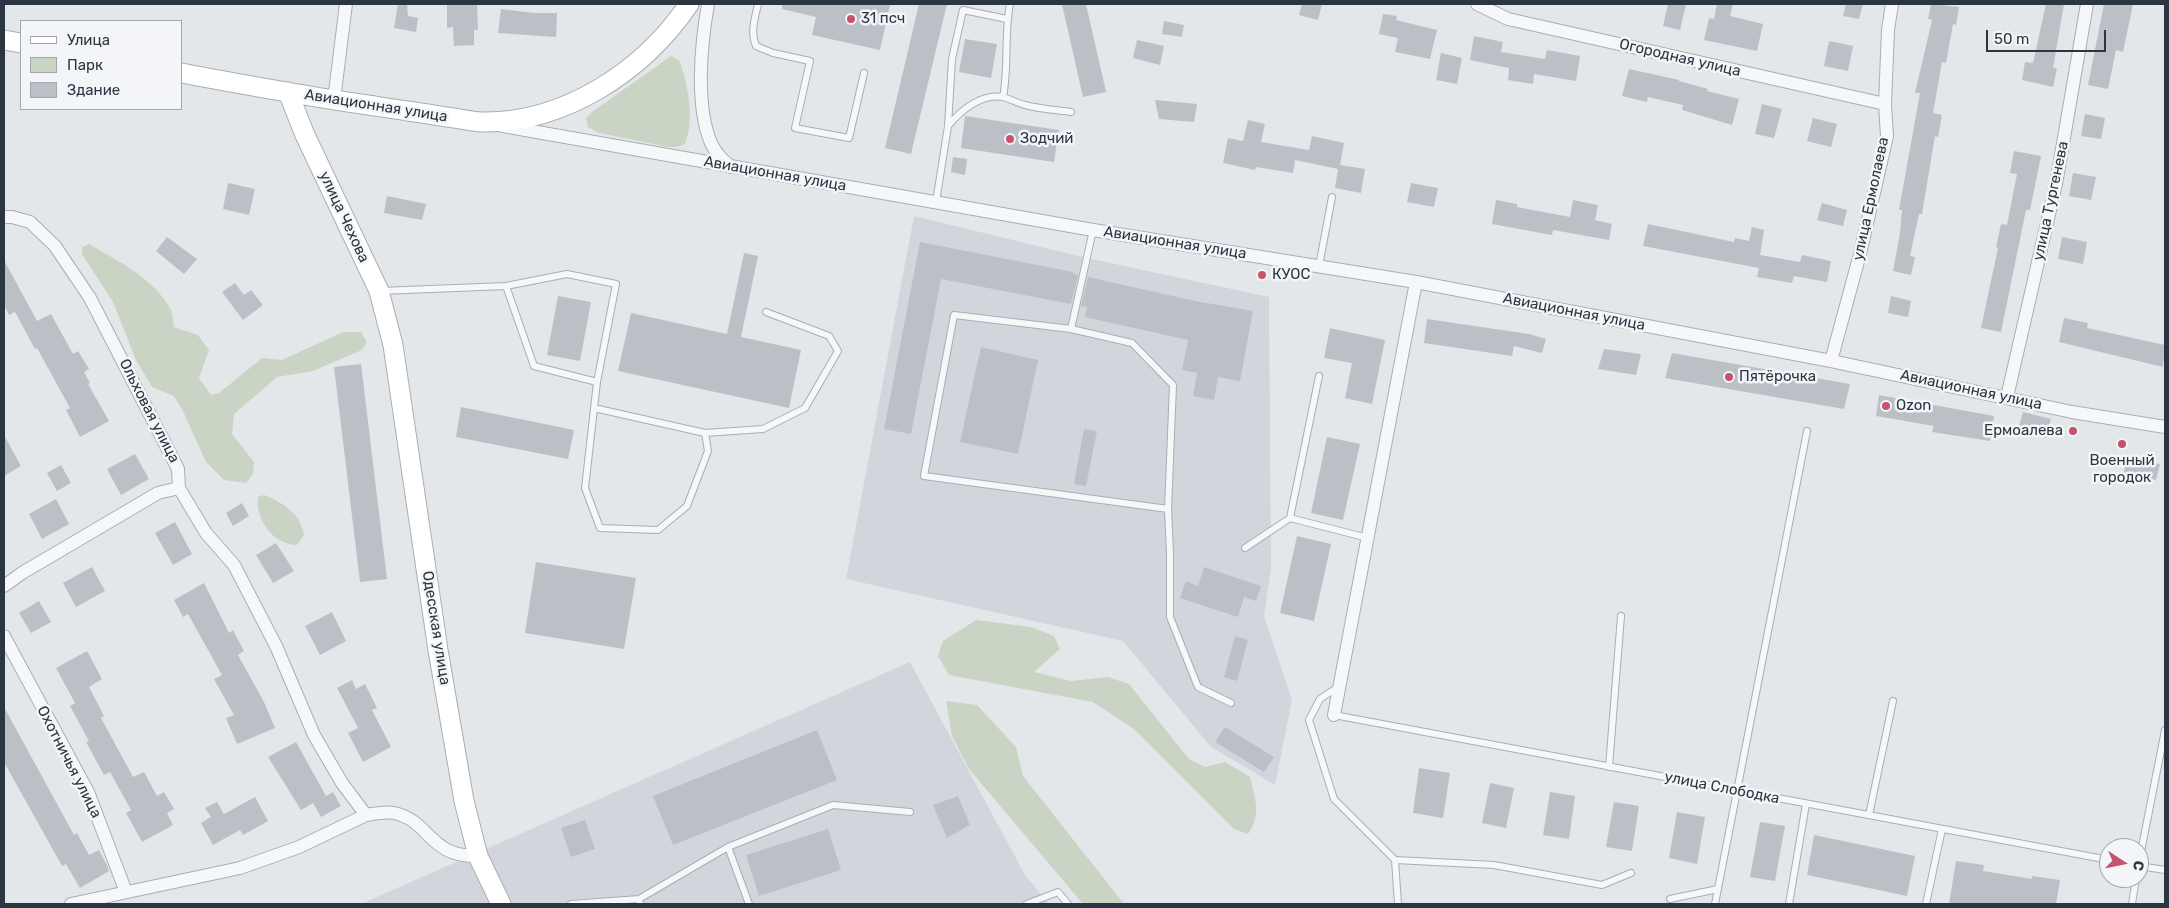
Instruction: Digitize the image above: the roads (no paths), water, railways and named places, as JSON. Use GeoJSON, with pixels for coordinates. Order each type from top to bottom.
{"type":"FeatureCollection","features":[{"type":"Feature","properties":{"kind":"main road"},"geometry":{"type":"LineString","coordinates":[[479,122],[530,117],[555,110],[597,89],[641,59],[675,24],[689,4]]}},
{"type":"Feature","properties":{"kind":"main road"},"geometry":{"type":"LineString","coordinates":[[4,40],[20,43]]}},
{"type":"Feature","properties":{"kind":"main road","name":"Авиационная улица"},"geometry":{"type":"LineString","coordinates":[[182,73],[334,100],[479,122]]}},
{"type":"Feature","properties":{"kind":"main road","name":"улица Чехова"},"geometry":{"type":"LineString","coordinates":[[288,92],[305,135],[379,291],[393,345]]}},
{"type":"Feature","properties":{"kind":"main road","name":"Одесская улица"},"geometry":{"type":"LineString","coordinates":[[393,345],[464,801],[478,856],[501,904]]}},
{"type":"Feature","properties":{"kind":"street"},"geometry":{"type":"LineString","coordinates":[[334,100],[346,4]]}},
{"type":"Feature","properties":{"kind":"street"},"geometry":{"type":"LineString","coordinates":[[708,4],[702,71],[703,109],[712,145],[719,157],[731,167]]}},
{"type":"Feature","properties":{"kind":"street","name":"Огородная улица"},"geometry":{"type":"LineString","coordinates":[[1478,4],[1508,19],[1885,104]]}},
{"type":"Feature","properties":{"kind":"street","name":"улица Ермолаева"},"geometry":{"type":"LineString","coordinates":[[1831,361],[1860,254],[1887,136],[1885,104],[1888,30],[1892,4]]}},
{"type":"Feature","properties":{"kind":"street","name":"улица Тургенева"},"geometry":{"type":"LineString","coordinates":[[2007,397],[2056,184],[2087,4]]}},
{"type":"Feature","properties":{"kind":"street","name":"Авиационная улица"},"geometry":{"type":"LineString","coordinates":[[479,122],[1093,230],[1416,282],[1831,361],[2072,412],[2165,427]]}},
{"type":"Feature","properties":{"kind":"street","name":"Ольховая улица"},"geometry":{"type":"LineString","coordinates":[[4,218],[12,217],[30,222],[55,246],[90,298],[178,469],[179,488],[206,533],[234,565],[276,646],[314,735],[342,783],[366,815]]}},
{"type":"Feature","properties":{"kind":"street"},"geometry":{"type":"LineString","coordinates":[[1334,715],[1416,282]]}},
{"type":"Feature","properties":{"kind":"street"},"geometry":{"type":"LineString","coordinates":[[4,586],[22,573],[158,493],[179,488]]}},
{"type":"Feature","properties":{"kind":"street","name":"Охотничья улица"},"geometry":{"type":"LineString","coordinates":[[4,636],[88,792],[126,892]]}},
{"type":"Feature","properties":{"kind":"street"},"geometry":{"type":"LineString","coordinates":[[71,904],[240,868],[300,847],[366,815],[392,813],[411,819],[440,847],[461,856],[478,856]]}},
{"type":"Feature","properties":{"kind":"lane"},"geometry":{"type":"LineString","coordinates":[[758,4],[753,29],[753,39],[756,46],[773,53],[810,61],[795,128],[849,138],[864,73]]}},
{"type":"Feature","properties":{"kind":"lane"},"geometry":{"type":"LineString","coordinates":[[1002,97],[1006,74],[1007,19],[1010,4]]}},
{"type":"Feature","properties":{"kind":"lane"},"geometry":{"type":"LineString","coordinates":[[936,202],[948,126],[952,59],[962,10],[1007,19]]}},
{"type":"Feature","properties":{"kind":"lane"},"geometry":{"type":"LineString","coordinates":[[948,126],[958,114],[975,102],[1002,97],[1026,105],[1072,112]]}},
{"type":"Feature","properties":{"kind":"lane"},"geometry":{"type":"LineString","coordinates":[[1319,266],[1332,197]]}},
{"type":"Feature","properties":{"kind":"lane"},"geometry":{"type":"LineString","coordinates":[[1071,329],[1093,230]]}},
{"type":"Feature","properties":{"kind":"lane"},"geometry":{"type":"LineString","coordinates":[[379,291],[506,286],[567,274],[616,284],[597,382],[585,488],[600,528],[658,530],[687,506],[708,451],[705,433]]}},
{"type":"Feature","properties":{"kind":"lane"},"geometry":{"type":"LineString","coordinates":[[506,286],[534,366],[597,382]]}},
{"type":"Feature","properties":{"kind":"lane"},"geometry":{"type":"LineString","coordinates":[[594,408],[705,433],[763,429],[805,408],[838,351],[829,336],[766,312]]}},
{"type":"Feature","properties":{"kind":"lane"},"geometry":{"type":"LineString","coordinates":[[1168,509],[924,476],[954,316],[1071,329],[1132,343],[1173,385],[1168,509],[1170,617],[1198,687],[1231,703]]}},
{"type":"Feature","properties":{"kind":"lane"},"geometry":{"type":"LineString","coordinates":[[1245,548],[1290,518],[1319,376]]}},
{"type":"Feature","properties":{"kind":"lane"},"geometry":{"type":"LineString","coordinates":[[1715,904],[1807,431]]}},
{"type":"Feature","properties":{"kind":"lane"},"geometry":{"type":"LineString","coordinates":[[1290,518],[1368,538]]}},
{"type":"Feature","properties":{"kind":"lane"},"geometry":{"type":"LineString","coordinates":[[1609,767],[1621,616]]}},
{"type":"Feature","properties":{"kind":"lane"},"geometry":{"type":"LineString","coordinates":[[1340,686],[1320,699],[1310,720],[1334,799],[1395,860],[1494,865],[1602,885],[1631,873]]}},
{"type":"Feature","properties":{"kind":"lane"},"geometry":{"type":"LineString","coordinates":[[1869,815],[1893,702]]}},
{"type":"Feature","properties":{"kind":"lane","name":"улица Слободка"},"geometry":{"type":"LineString","coordinates":[[1334,715],[2099,858]]}},
{"type":"Feature","properties":{"kind":"lane"},"geometry":{"type":"LineString","coordinates":[[2144,838],[2165,730]]}},
{"type":"Feature","properties":{"kind":"lane"},"geometry":{"type":"LineString","coordinates":[[1789,904],[1806,804]]}},
{"type":"Feature","properties":{"kind":"lane"},"geometry":{"type":"LineString","coordinates":[[571,904],[640,902],[728,846],[832,805],[910,812]]}},
{"type":"Feature","properties":{"kind":"lane"},"geometry":{"type":"LineString","coordinates":[[1926,904],[1942,829]]}},
{"type":"Feature","properties":{"kind":"lane"},"geometry":{"type":"LineString","coordinates":[[728,846],[749,904]]}},
{"type":"Feature","properties":{"kind":"lane"},"geometry":{"type":"LineString","coordinates":[[1395,860],[1396,900],[1398,904]]}},
{"type":"Feature","properties":{"kind":"lane"},"geometry":{"type":"LineString","coordinates":[[2149,868],[2165,870]]}},
{"type":"Feature","properties":{"kind":"lane"},"geometry":{"type":"LineString","coordinates":[[2132,904],[2134,888]]}},
{"type":"Feature","properties":{"kind":"lane"},"geometry":{"type":"LineString","coordinates":[[1670,899],[1718,889]]}},
{"type":"Feature","properties":{"kind":"lane"},"geometry":{"type":"LineString","coordinates":[[1027,904],[1058,892],[1068,904]]}},
{"type":"Feature","properties":{"kind":"place","name":"31 псч"},"geometry":{"type":"Point","coordinates":[851,19]}},
{"type":"Feature","properties":{"kind":"place","name":"Зодчий"},"geometry":{"type":"Point","coordinates":[1010,139]}},
{"type":"Feature","properties":{"kind":"place","name":"КУОС"},"geometry":{"type":"Point","coordinates":[1262,275]}},
{"type":"Feature","properties":{"kind":"place","name":"Пятёрочка"},"geometry":{"type":"Point","coordinates":[1729,377]}},
{"type":"Feature","properties":{"kind":"place","name":"Ozon"},"geometry":{"type":"Point","coordinates":[1886,406]}},
{"type":"Feature","properties":{"kind":"place","name":"Ермоалева"},"geometry":{"type":"Point","coordinates":[2073,431]}},
{"type":"Feature","properties":{"kind":"place","name":"Военный городок"},"geometry":{"type":"Point","coordinates":[2122,444]}}]}
